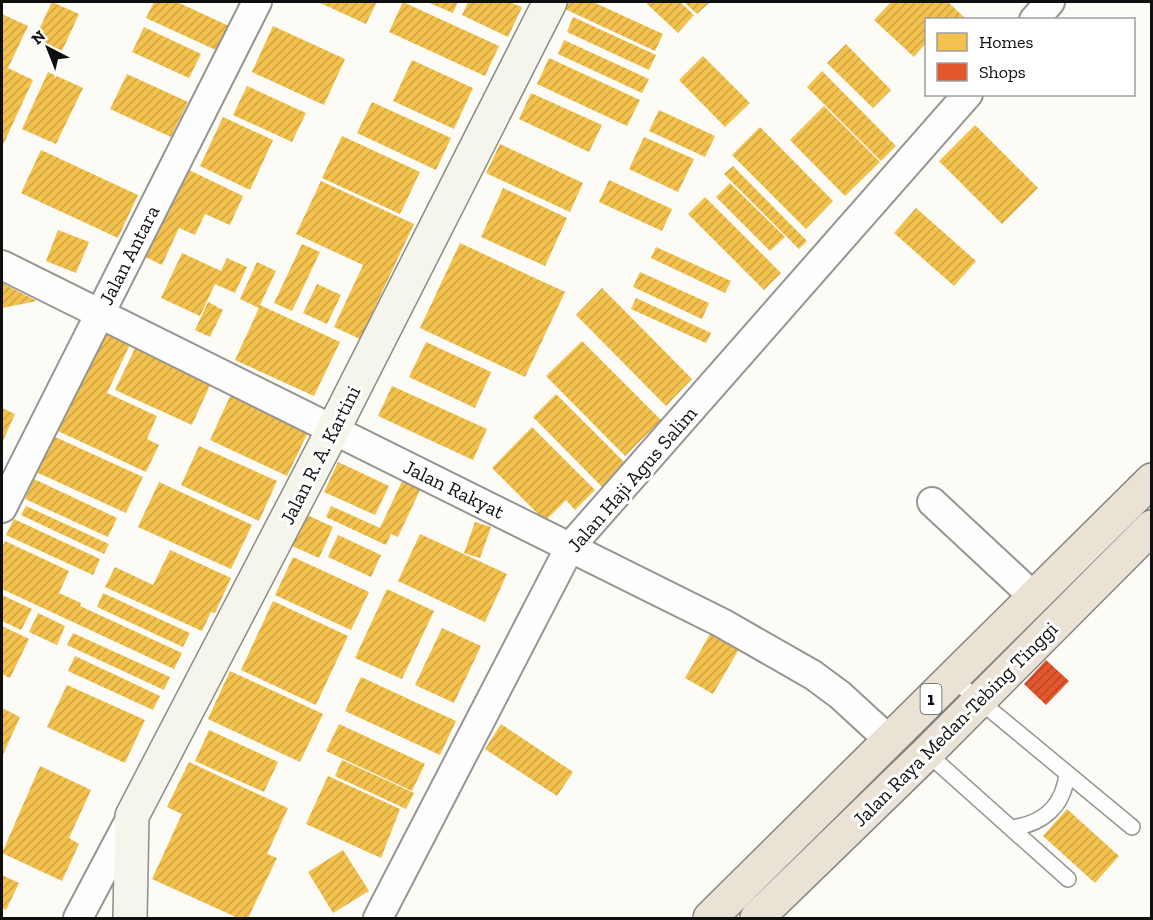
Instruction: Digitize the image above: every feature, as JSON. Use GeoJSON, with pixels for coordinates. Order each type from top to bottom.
{"type":"FeatureCollection","features":[{"type":"Feature","properties":{"kind":"highway","name":"Jalan Raya Medan-Tebing Tinggi"},"geometry":{"type":"LineString","coordinates":[[710,918],[1152,480]]}},
{"type":"Feature","properties":{"kind":"highway","name":"Jalan Raya Medan-Tebing Tinggi"},"geometry":{"type":"LineString","coordinates":[[771,914],[1152,527]]}},
{"type":"Feature","properties":{"kind":"street","name":"Jalan Antara"},"geometry":{"type":"LineString","coordinates":[[2,508],[257,2]]}},
{"type":"Feature","properties":{"kind":"street","name":"Jalan R. A. Kartini"},"geometry":{"type":"LineString","coordinates":[[130,918],[132,816],[333,430],[550,2]]}},
{"type":"Feature","properties":{"kind":"street"},"geometry":{"type":"LineString","coordinates":[[1036,18],[1050,2]]}},
{"type":"Feature","properties":{"kind":"street","name":"Jalan Haji Agus Salim"},"geometry":{"type":"LineString","coordinates":[[378,918],[570,548],[966,96]]}},
{"type":"Feature","properties":{"kind":"street","name":"Jalan Rakyat"},"geometry":{"type":"LineString","coordinates":[[2,265],[779,654],[840,695],[889,740]]}},
{"type":"Feature","properties":{"kind":"street"},"geometry":{"type":"LineString","coordinates":[[932,502],[1034,597]]}},
{"type":"Feature","properties":{"kind":"street"},"geometry":{"type":"LineString","coordinates":[[78,918],[132,816]]}},
{"type":"Feature","properties":{"kind":"lane"},"geometry":{"type":"LineString","coordinates":[[952,678],[1132,826]]}},
{"type":"Feature","properties":{"kind":"lane"},"geometry":{"type":"LineString","coordinates":[[927,753],[1068,879]]}},
{"type":"Feature","properties":{"kind":"lane"},"geometry":{"type":"LineString","coordinates":[[1011,828],[1029,826],[1042,819],[1059,803],[1065,789],[1067,773]]}},
{"type":"Feature","properties":{"kind":"building: Homes"},"geometry":{"type":"Polygon","coordinates":[[[52,2],[79,14],[61,53],[34,40],[52,2]]]}},
{"type":"Feature","properties":{"kind":"building: Homes"},"geometry":{"type":"Polygon","coordinates":[[[154,2],[177,2],[229,26],[218,51],[146,18],[154,2]]]}},
{"type":"Feature","properties":{"kind":"building: Homes"},"geometry":{"type":"Polygon","coordinates":[[[318,2],[377,2],[366,24],[318,2]]]}},
{"type":"Feature","properties":{"kind":"building: Homes"},"geometry":{"type":"Polygon","coordinates":[[[403,2],[499,46],[485,76],[389,32],[403,2]]]}},
{"type":"Feature","properties":{"kind":"building: Homes"},"geometry":{"type":"Polygon","coordinates":[[[427,2],[458,2],[453,13],[427,2]]]}},
{"type":"Feature","properties":{"kind":"building: Homes"},"geometry":{"type":"Polygon","coordinates":[[[468,2],[509,2],[522,7],[508,37],[462,15],[468,2]]]}},
{"type":"Feature","properties":{"kind":"building: Homes"},"geometry":{"type":"Polygon","coordinates":[[[568,2],[593,2],[663,34],[655,51],[565,9],[568,2]]]}},
{"type":"Feature","properties":{"kind":"building: Homes"},"geometry":{"type":"Polygon","coordinates":[[[645,2],[680,2],[694,15],[678,33],[645,2]]]}},
{"type":"Feature","properties":{"kind":"building: Homes"},"geometry":{"type":"Polygon","coordinates":[[[684,2],[707,2],[709,3],[697,14],[684,2]]]}},
{"type":"Feature","properties":{"kind":"building: Homes"},"geometry":{"type":"Polygon","coordinates":[[[891,2],[948,2],[965,18],[925,18],[925,44],[914,57],[874,20],[891,2]]]}},
{"type":"Feature","properties":{"kind":"building: Homes"},"geometry":{"type":"Polygon","coordinates":[[[2,14],[28,26],[8,68],[33,80],[2,147],[2,14]]]}},
{"type":"Feature","properties":{"kind":"building: Homes"},"geometry":{"type":"Polygon","coordinates":[[[573,17],[656,55],[649,70],[567,32],[573,17]]]}},
{"type":"Feature","properties":{"kind":"building: Homes"},"geometry":{"type":"Polygon","coordinates":[[[273,26],[345,59],[324,105],[252,72],[273,26]]]}},
{"type":"Feature","properties":{"kind":"building: Homes"},"geometry":{"type":"Polygon","coordinates":[[[144,27],[201,54],[189,78],[132,52],[144,27]]]}},
{"type":"Feature","properties":{"kind":"building: Homes"},"geometry":{"type":"Polygon","coordinates":[[[564,40],[649,79],[642,93],[558,54],[564,40]]]}},
{"type":"Feature","properties":{"kind":"building: Homes"},"geometry":{"type":"Polygon","coordinates":[[[846,44],[891,90],[873,108],[827,63],[846,44]]]}},
{"type":"Feature","properties":{"kind":"building: Homes"},"geometry":{"type":"Polygon","coordinates":[[[703,56],[750,103],[725,127],[679,80],[703,56]]]}},
{"type":"Feature","properties":{"kind":"building: Homes"},"geometry":{"type":"Polygon","coordinates":[[[549,58],[640,100],[627,126],[537,84],[549,58]]]}},
{"type":"Feature","properties":{"kind":"building: Homes"},"geometry":{"type":"Polygon","coordinates":[[[412,60],[473,88],[454,129],[393,101],[412,60]]]}},
{"type":"Feature","properties":{"kind":"building: Homes"},"geometry":{"type":"Polygon","coordinates":[[[822,71],[896,146],[881,161],[807,87],[822,71]]]}},
{"type":"Feature","properties":{"kind":"building: Homes"},"geometry":{"type":"Polygon","coordinates":[[[48,72],[83,88],[56,144],[22,129],[48,72]]]}},
{"type":"Feature","properties":{"kind":"building: Homes"},"geometry":{"type":"Polygon","coordinates":[[[127,74],[188,102],[171,137],[110,109],[127,74]]]}},
{"type":"Feature","properties":{"kind":"building: Homes"},"geometry":{"type":"Polygon","coordinates":[[[247,86],[306,113],[292,142],[233,115],[247,86]]]}},
{"type":"Feature","properties":{"kind":"building: Homes"},"geometry":{"type":"Polygon","coordinates":[[[531,93],[602,125],[589,152],[519,119],[531,93]]]}},
{"type":"Feature","properties":{"kind":"building: Homes"},"geometry":{"type":"Polygon","coordinates":[[[372,102],[451,138],[436,170],[357,133],[372,102]]]}},
{"type":"Feature","properties":{"kind":"building: Homes"},"geometry":{"type":"Polygon","coordinates":[[[824,106],[880,162],[845,196],[790,140],[824,106]]]}},
{"type":"Feature","properties":{"kind":"building: Homes"},"geometry":{"type":"Polygon","coordinates":[[[659,110],[715,136],[705,157],[649,131],[659,110]]]}},
{"type":"Feature","properties":{"kind":"building: Homes"},"geometry":{"type":"Polygon","coordinates":[[[223,117],[273,140],[250,190],[200,166],[223,117]]]}},
{"type":"Feature","properties":{"kind":"building: Homes"},"geometry":{"type":"Polygon","coordinates":[[[975,125],[1038,188],[1002,224],[939,161],[975,125]]]}},
{"type":"Feature","properties":{"kind":"building: Homes"},"geometry":{"type":"Polygon","coordinates":[[[760,127],[833,201],[806,229],[732,155],[760,127]]]}},
{"type":"Feature","properties":{"kind":"building: Homes"},"geometry":{"type":"Polygon","coordinates":[[[342,136],[420,172],[400,214],[322,178],[342,136]]]}},
{"type":"Feature","properties":{"kind":"building: Homes"},"geometry":{"type":"Polygon","coordinates":[[[644,137],[694,159],[678,192],[629,169],[644,137]]]}},
{"type":"Feature","properties":{"kind":"building: Homes"},"geometry":{"type":"Polygon","coordinates":[[[500,144],[583,183],[570,212],[486,173],[500,144]]]}},
{"type":"Feature","properties":{"kind":"building: Homes"},"geometry":{"type":"Polygon","coordinates":[[[41,150],[138,195],[118,238],[21,193],[41,150]]]}},
{"type":"Feature","properties":{"kind":"building: Homes"},"geometry":{"type":"Polygon","coordinates":[[[733,166],[807,241],[799,249],[724,174],[733,166]]]}},
{"type":"Feature","properties":{"kind":"building: Homes"},"geometry":{"type":"Polygon","coordinates":[[[187,169],[243,196],[230,225],[205,214],[195,235],[179,228],[162,265],[135,252],[187,169]]]}},
{"type":"Feature","properties":{"kind":"building: Homes"},"geometry":{"type":"Polygon","coordinates":[[[609,180],[672,209],[662,231],[599,202],[609,180]]]}},
{"type":"Feature","properties":{"kind":"building: Homes"},"geometry":{"type":"Polygon","coordinates":[[[321,181],[414,224],[360,339],[334,327],[363,265],[296,234],[321,181]]]}},
{"type":"Feature","properties":{"kind":"building: Homes"},"geometry":{"type":"Polygon","coordinates":[[[730,183],[785,237],[770,251],[716,197],[730,183]]]}},
{"type":"Feature","properties":{"kind":"building: Homes"},"geometry":{"type":"Polygon","coordinates":[[[503,188],[567,218],[545,266],[481,237],[503,188]]]}},
{"type":"Feature","properties":{"kind":"building: Homes"},"geometry":{"type":"Polygon","coordinates":[[[705,197],[781,273],[764,290],[688,214],[705,197]]]}},
{"type":"Feature","properties":{"kind":"building: Homes"},"geometry":{"type":"Polygon","coordinates":[[[916,208],[976,261],[954,286],[894,233],[916,208]]]}},
{"type":"Feature","properties":{"kind":"building: Homes"},"geometry":{"type":"Polygon","coordinates":[[[58,230],[89,242],[76,273],[46,261],[58,230]]]}},
{"type":"Feature","properties":{"kind":"building: Homes"},"geometry":{"type":"Polygon","coordinates":[[[460,243],[565,292],[525,377],[420,328],[460,243]]]}},
{"type":"Feature","properties":{"kind":"building: Homes"},"geometry":{"type":"Polygon","coordinates":[[[302,244],[320,252],[292,311],[274,303],[302,244]]]}},
{"type":"Feature","properties":{"kind":"building: Homes"},"geometry":{"type":"Polygon","coordinates":[[[656,247],[731,281],[725,293],[651,258],[656,247]]]}},
{"type":"Feature","properties":{"kind":"building: Homes"},"geometry":{"type":"Polygon","coordinates":[[[182,253],[221,271],[227,258],[247,267],[235,293],[215,284],[200,316],[161,298],[182,253]]]}},
{"type":"Feature","properties":{"kind":"building: Homes"},"geometry":{"type":"Polygon","coordinates":[[[257,262],[276,271],[260,305],[340,342],[314,396],[235,360],[259,308],[240,299],[257,262]]]}},
{"type":"Feature","properties":{"kind":"building: Homes"},"geometry":{"type":"Polygon","coordinates":[[[640,272],[709,303],[702,319],[633,287],[640,272]]]}},
{"type":"Feature","properties":{"kind":"building: Homes"},"geometry":{"type":"Polygon","coordinates":[[[2,283],[37,301],[2,308],[2,283]]]}},
{"type":"Feature","properties":{"kind":"building: Homes"},"geometry":{"type":"Polygon","coordinates":[[[317,284],[341,295],[327,324],[303,313],[317,284]]]}},
{"type":"Feature","properties":{"kind":"building: Homes"},"geometry":{"type":"Polygon","coordinates":[[[602,288],[692,379],[666,406],[576,315],[602,288]]]}},
{"type":"Feature","properties":{"kind":"building: Homes"},"geometry":{"type":"Polygon","coordinates":[[[636,298],[711,333],[706,343],[631,309],[636,298]]]}},
{"type":"Feature","properties":{"kind":"building: Homes"},"geometry":{"type":"Polygon","coordinates":[[[208,302],[223,310],[210,337],[195,330],[208,302]]]}},
{"type":"Feature","properties":{"kind":"building: Homes"},"geometry":{"type":"Polygon","coordinates":[[[99,320],[134,336],[107,393],[157,416],[147,439],[159,445],[146,472],[58,431],[82,380],[99,320]]]}},
{"type":"Feature","properties":{"kind":"building: Homes"},"geometry":{"type":"Polygon","coordinates":[[[582,341],[661,420],[625,456],[546,376],[582,341]]]}},
{"type":"Feature","properties":{"kind":"building: Homes"},"geometry":{"type":"Polygon","coordinates":[[[138,342],[215,374],[192,425],[115,390],[138,342]]]}},
{"type":"Feature","properties":{"kind":"building: Homes"},"geometry":{"type":"Polygon","coordinates":[[[426,342],[491,372],[475,408],[409,377],[426,342]]]}},
{"type":"Feature","properties":{"kind":"building: Homes"},"geometry":{"type":"Polygon","coordinates":[[[392,386],[487,429],[473,460],[378,416],[392,386]]]}},
{"type":"Feature","properties":{"kind":"building: Homes"},"geometry":{"type":"Polygon","coordinates":[[[232,392],[310,428],[287,476],[210,440],[232,392]]]}},
{"type":"Feature","properties":{"kind":"building: Homes"},"geometry":{"type":"Polygon","coordinates":[[[556,394],[626,464],[602,487],[533,417],[556,394]]]}},
{"type":"Feature","properties":{"kind":"building: Homes"},"geometry":{"type":"Polygon","coordinates":[[[2,408],[15,414],[2,443],[2,408]]]}},
{"type":"Feature","properties":{"kind":"building: Homes"},"geometry":{"type":"Polygon","coordinates":[[[532,427],[595,490],[575,510],[566,500],[545,521],[492,468],[532,427]]]}},
{"type":"Feature","properties":{"kind":"building: Homes"},"geometry":{"type":"Polygon","coordinates":[[[53,436],[143,477],[126,513],[36,472],[53,436]]]}},
{"type":"Feature","properties":{"kind":"building: Homes"},"geometry":{"type":"Polygon","coordinates":[[[199,446],[277,481],[259,521],[181,485],[199,446]]]}},
{"type":"Feature","properties":{"kind":"building: Homes"},"geometry":{"type":"Polygon","coordinates":[[[338,462],[389,486],[375,515],[324,492],[338,462]]]}},
{"type":"Feature","properties":{"kind":"building: Homes"},"geometry":{"type":"Polygon","coordinates":[[[34,479],[117,518],[108,537],[25,499],[34,479]]]}},
{"type":"Feature","properties":{"kind":"building: Homes"},"geometry":{"type":"Polygon","coordinates":[[[403,479],[421,488],[398,537],[391,534],[386,545],[326,517],[331,506],[380,528],[403,479]]]}},
{"type":"Feature","properties":{"kind":"building: Homes"},"geometry":{"type":"Polygon","coordinates":[[[159,482],[252,525],[231,569],[138,527],[159,482]]]}},
{"type":"Feature","properties":{"kind":"building: Homes"},"geometry":{"type":"Polygon","coordinates":[[[26,506],[109,544],[104,554],[21,515],[26,506]]]}},
{"type":"Feature","properties":{"kind":"building: Homes"},"geometry":{"type":"Polygon","coordinates":[[[305,514],[333,527],[319,558],[290,545],[305,514]]]}},
{"type":"Feature","properties":{"kind":"building: Homes"},"geometry":{"type":"Polygon","coordinates":[[[14,519],[100,559],[93,575],[6,535],[14,519]]]}},
{"type":"Feature","properties":{"kind":"building: Homes"},"geometry":{"type":"Polygon","coordinates":[[[475,522],[491,527],[480,558],[464,553],[475,522]]]}},
{"type":"Feature","properties":{"kind":"building: Homes"},"geometry":{"type":"Polygon","coordinates":[[[420,534],[507,574],[485,622],[398,581],[420,534]]]}},
{"type":"Feature","properties":{"kind":"building: Homes"},"geometry":{"type":"Polygon","coordinates":[[[338,535],[381,555],[371,577],[328,557],[338,535]]]}},
{"type":"Feature","properties":{"kind":"building: Homes"},"geometry":{"type":"Polygon","coordinates":[[[5,541],[69,571],[59,593],[81,603],[80,606],[182,653],[174,669],[2,589],[2,548],[5,541]]]}},
{"type":"Feature","properties":{"kind":"building: Homes"},"geometry":{"type":"Polygon","coordinates":[[[170,550],[231,578],[215,613],[211,612],[202,631],[105,587],[115,567],[153,585],[170,550]]]}},
{"type":"Feature","properties":{"kind":"building: Homes"},"geometry":{"type":"Polygon","coordinates":[[[293,557],[369,592],[351,630],[275,595],[293,557]]]}},
{"type":"Feature","properties":{"kind":"building: Homes"},"geometry":{"type":"Polygon","coordinates":[[[387,589],[434,611],[402,679],[355,658],[387,589]]]}},
{"type":"Feature","properties":{"kind":"building: Homes"},"geometry":{"type":"Polygon","coordinates":[[[103,593],[190,633],[183,647],[97,607],[103,593]]]}},
{"type":"Feature","properties":{"kind":"building: Homes"},"geometry":{"type":"Polygon","coordinates":[[[2,595],[32,609],[21,630],[2,621],[2,595]]]}},
{"type":"Feature","properties":{"kind":"building: Homes"},"geometry":{"type":"Polygon","coordinates":[[[273,601],[348,636],[316,705],[241,670],[273,601]]]}},
{"type":"Feature","properties":{"kind":"building: Homes"},"geometry":{"type":"Polygon","coordinates":[[[38,613],[65,626],[57,645],[29,632],[38,613]]]}},
{"type":"Feature","properties":{"kind":"building: Homes"},"geometry":{"type":"Polygon","coordinates":[[[2,626],[29,639],[10,678],[2,674],[2,626]]]}},
{"type":"Feature","properties":{"kind":"building: Homes"},"geometry":{"type":"Polygon","coordinates":[[[442,628],[481,646],[454,703],[415,685],[442,628]]]}},
{"type":"Feature","properties":{"kind":"building: Homes"},"geometry":{"type":"Polygon","coordinates":[[[73,633],[170,677],[164,690],[67,645],[73,633]]]}},
{"type":"Feature","properties":{"kind":"building: Homes"},"geometry":{"type":"Polygon","coordinates":[[[710,634],[739,649],[713,694],[685,678],[710,634]]]}},
{"type":"Feature","properties":{"kind":"building: Homes"},"geometry":{"type":"Polygon","coordinates":[[[75,656],[160,696],[153,710],[68,671],[75,656]]]}},
{"type":"Feature","properties":{"kind":"building: Homes"},"geometry":{"type":"Polygon","coordinates":[[[230,671],[323,714],[300,762],[208,719],[230,671]]]}},
{"type":"Feature","properties":{"kind":"building: Homes"},"geometry":{"type":"Polygon","coordinates":[[[361,677],[456,721],[440,755],[345,711],[361,677]]]}},
{"type":"Feature","properties":{"kind":"building: Homes"},"geometry":{"type":"Polygon","coordinates":[[[67,685],[145,720],[125,763],[47,727],[67,685]]]}},
{"type":"Feature","properties":{"kind":"building: Homes"},"geometry":{"type":"Polygon","coordinates":[[[2,708],[20,717],[2,757],[2,708]]]}},
{"type":"Feature","properties":{"kind":"building: Homes"},"geometry":{"type":"Polygon","coordinates":[[[339,724],[425,764],[412,791],[326,751],[339,724]]]}},
{"type":"Feature","properties":{"kind":"building: Homes"},"geometry":{"type":"Polygon","coordinates":[[[501,724],[573,772],[557,796],[485,749],[501,724]]]}},
{"type":"Feature","properties":{"kind":"building: Homes"},"geometry":{"type":"Polygon","coordinates":[[[209,730],[278,762],[264,792],[195,761],[209,730]]]}},
{"type":"Feature","properties":{"kind":"building: Homes"},"geometry":{"type":"Polygon","coordinates":[[[342,760],[414,793],[406,809],[335,776],[342,760]]]}},
{"type":"Feature","properties":{"kind":"building: Homes"},"geometry":{"type":"Polygon","coordinates":[[[189,762],[288,808],[267,854],[277,858],[248,918],[238,918],[152,879],[182,814],[167,807],[189,762]]]}},
{"type":"Feature","properties":{"kind":"building: Homes"},"geometry":{"type":"Polygon","coordinates":[[[40,766],[91,790],[69,838],[79,844],[62,881],[2,853],[40,766]]]}},
{"type":"Feature","properties":{"kind":"building: Homes"},"geometry":{"type":"Polygon","coordinates":[[[328,776],[400,809],[381,858],[306,824],[328,776]]]}},
{"type":"Feature","properties":{"kind":"building: Homes"},"geometry":{"type":"Polygon","coordinates":[[[1067,809],[1119,856],[1095,883],[1043,836],[1067,809]]]}},
{"type":"Feature","properties":{"kind":"building: Homes"},"geometry":{"type":"Polygon","coordinates":[[[343,850],[369,891],[333,913],[308,872],[343,850]]]}},
{"type":"Feature","properties":{"kind":"building: Homes"},"geometry":{"type":"Polygon","coordinates":[[[2,875],[19,883],[6,910],[2,908],[2,875]]]}},
{"type":"Feature","properties":{"kind":"building: Shops"},"geometry":{"type":"Polygon","coordinates":[[[1046,660],[1069,681],[1046,705],[1024,684],[1046,660]]]}}]}
